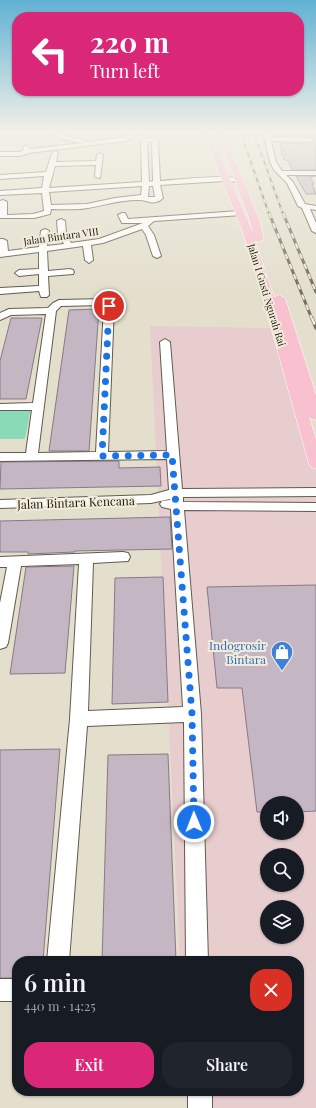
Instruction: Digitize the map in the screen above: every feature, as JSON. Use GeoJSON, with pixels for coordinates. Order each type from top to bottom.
{"type":"FeatureCollection","features":[{"type":"Feature","properties":{"kind":"main road","name":"Jalan I Gusti Ngurah Rai"},"geometry":{"type":"LineString","coordinates":[[227,183],[247,230],[273,312],[310,412]]}},
{"type":"Feature","properties":{"kind":"main road","name":"Jalan I Gusti Ngurah Rai"},"geometry":{"type":"LineString","coordinates":[[240,183],[254,218],[269,269],[288,322],[310,412],[316,464]]}},
{"type":"Feature","properties":{"kind":"street"},"geometry":{"type":"LineString","coordinates":[[4,202],[1,217],[42,214],[47,212],[48,207],[45,190],[47,183]]}},
{"type":"Feature","properties":{"kind":"street"},"geometry":{"type":"LineString","coordinates":[[0,192],[137,183]]}},
{"type":"Feature","properties":{"kind":"street"},"geometry":{"type":"LineString","coordinates":[[144,197],[146,183]]}},
{"type":"Feature","properties":{"kind":"street"},"geometry":{"type":"LineString","coordinates":[[48,207],[88,206],[115,200],[144,197],[147,200],[158,200],[156,183]]}},
{"type":"Feature","properties":{"kind":"street"},"geometry":{"type":"LineString","coordinates":[[290,183],[302,206],[305,207],[316,231]]}},
{"type":"Feature","properties":{"kind":"street"},"geometry":{"type":"LineString","coordinates":[[305,207],[316,208]]}},
{"type":"Feature","properties":{"kind":"street"},"geometry":{"type":"LineString","coordinates":[[122,215],[125,221],[127,221],[150,220],[193,212],[215,217],[239,213]]}},
{"type":"Feature","properties":{"kind":"street"},"geometry":{"type":"LineString","coordinates":[[169,217],[171,226]]}},
{"type":"Feature","properties":{"kind":"street","name":"Jalan Bintara VIII"},"geometry":{"type":"LineString","coordinates":[[2,254],[106,240],[144,226],[150,220]]}},
{"type":"Feature","properties":{"kind":"street"},"geometry":{"type":"LineString","coordinates":[[61,221],[62,234],[69,246]]}},
{"type":"Feature","properties":{"kind":"street"},"geometry":{"type":"LineString","coordinates":[[144,226],[150,235],[156,256]]}},
{"type":"Feature","properties":{"kind":"street"},"geometry":{"type":"LineString","coordinates":[[0,291],[43,291],[44,231]]}},
{"type":"Feature","properties":{"kind":"street"},"geometry":{"type":"LineString","coordinates":[[2,254],[3,241]]}},
{"type":"Feature","properties":{"kind":"street"},"geometry":{"type":"LineString","coordinates":[[87,243],[89,260]]}},
{"type":"Feature","properties":{"kind":"street"},"geometry":{"type":"LineString","coordinates":[[20,273],[70,272]]}},
{"type":"Feature","properties":{"kind":"street"},"geometry":{"type":"LineString","coordinates":[[32,456],[51,311],[59,303],[105,302],[109,306],[102,456]]}},
{"type":"Feature","properties":{"kind":"street"},"geometry":{"type":"LineString","coordinates":[[0,317],[9,312],[51,311]]}},
{"type":"Feature","properties":{"kind":"street"},"geometry":{"type":"LineString","coordinates":[[165,342],[175,500],[192,714],[197,956]]}},
{"type":"Feature","properties":{"kind":"street"},"geometry":{"type":"LineString","coordinates":[[0,407],[39,406]]}},
{"type":"Feature","properties":{"kind":"street"},"geometry":{"type":"LineString","coordinates":[[0,457],[172,455]]}},
{"type":"Feature","properties":{"kind":"street","name":"Jalan Bintara Kencana"},"geometry":{"type":"LineString","coordinates":[[175,500],[316,492]]}},
{"type":"Feature","properties":{"kind":"street"},"geometry":{"type":"LineString","coordinates":[[271,494],[274,507]]}},
{"type":"Feature","properties":{"kind":"street","name":"Jalan Bintara Kencana"},"geometry":{"type":"LineString","coordinates":[[0,504],[152,499],[274,507],[316,507]]}},
{"type":"Feature","properties":{"kind":"street"},"geometry":{"type":"LineString","coordinates":[[0,562],[123,557]]}},
{"type":"Feature","properties":{"kind":"street"},"geometry":{"type":"LineString","coordinates":[[58,956],[79,719],[86,558]]}},
{"type":"Feature","properties":{"kind":"street"},"geometry":{"type":"LineString","coordinates":[[0,643],[15,562]]}},
{"type":"Feature","properties":{"kind":"street"},"geometry":{"type":"LineString","coordinates":[[79,719],[192,714]]}},
{"type":"Feature","properties":{"kind":"street"},"geometry":{"type":"LineString","coordinates":[[0,990],[12,990]]}},
{"type":"Feature","properties":{"kind":"street"},"geometry":{"type":"LineString","coordinates":[[200,1096],[200,1108]]}},
{"type":"Feature","properties":{"kind":"shaded area"},"geometry":{"type":"Polygon","coordinates":[[[150,326],[277,328],[316,464],[316,1108],[187,1108],[187,1096],[304,1096],[304,956],[180,956],[150,326]]]}},
{"type":"Feature","properties":{"kind":"green space"},"geometry":{"type":"Polygon","coordinates":[[[0,408],[31,408],[25,439],[0,439],[0,408]]]}},
{"type":"Feature","properties":{"kind":"building"},"geometry":{"type":"Polygon","coordinates":[[[300,183],[313,183],[314,184],[312,184],[316,194],[306,194],[300,183]]]}},
{"type":"Feature","properties":{"kind":"building"},"geometry":{"type":"Polygon","coordinates":[[[99,309],[89,451],[49,451],[69,310],[99,309]]]}},
{"type":"Feature","properties":{"kind":"building"},"geometry":{"type":"Polygon","coordinates":[[[11,318],[42,318],[26,399],[0,399],[0,361],[11,318]]]}},
{"type":"Feature","properties":{"kind":"building"},"geometry":{"type":"Polygon","coordinates":[[[119,461],[119,468],[160,467],[161,486],[0,489],[1,462],[119,461]]]}},
{"type":"Feature","properties":{"kind":"building"},"geometry":{"type":"Polygon","coordinates":[[[170,517],[172,549],[75,551],[28,554],[28,552],[0,552],[0,521],[170,517]]]}},
{"type":"Feature","properties":{"kind":"building"},"geometry":{"type":"Polygon","coordinates":[[[74,566],[65,673],[10,674],[26,567],[74,566]]]}},
{"type":"Feature","properties":{"kind":"building"},"geometry":{"type":"Polygon","coordinates":[[[163,577],[168,702],[112,704],[115,578],[163,577]]]}},
{"type":"Feature","properties":{"kind":"building"},"geometry":{"type":"Polygon","coordinates":[[[316,585],[316,811],[304,812],[304,796],[260,796],[260,812],[257,812],[242,688],[217,688],[207,587],[316,585]]]}},
{"type":"Feature","properties":{"kind":"building"},"geometry":{"type":"Polygon","coordinates":[[[60,749],[43,956],[12,956],[12,978],[0,978],[0,750],[60,749]]]}},
{"type":"Feature","properties":{"kind":"building"},"geometry":{"type":"Polygon","coordinates":[[[168,754],[176,956],[102,956],[108,755],[168,754]]]}},
{"type":"Feature","properties":{"kind":"railway"},"geometry":{"type":"LineString","coordinates":[[258,183],[269,214]]}},
{"type":"Feature","properties":{"kind":"railway"},"geometry":{"type":"LineString","coordinates":[[272,183],[283,214]]}},
{"type":"Feature","properties":{"kind":"railway"},"geometry":{"type":"LineString","coordinates":[[269,213],[312,319]]}},
{"type":"Feature","properties":{"kind":"railway"},"geometry":{"type":"LineString","coordinates":[[283,213],[316,292]]}},
{"type":"Feature","properties":{"kind":"railway"},"geometry":{"type":"LineString","coordinates":[[312,318],[316,328]]}},
{"type":"Feature","properties":{"kind":"place","name":"Indogrosir Bintara"},"geometry":{"type":"Point","coordinates":[282,672]}},
{"type":"Feature","properties":{"kind":"route"},"geometry":{"type":"LineString","coordinates":[[109,306],[102,456],[172,455],[192,714],[194,822]]}}]}
